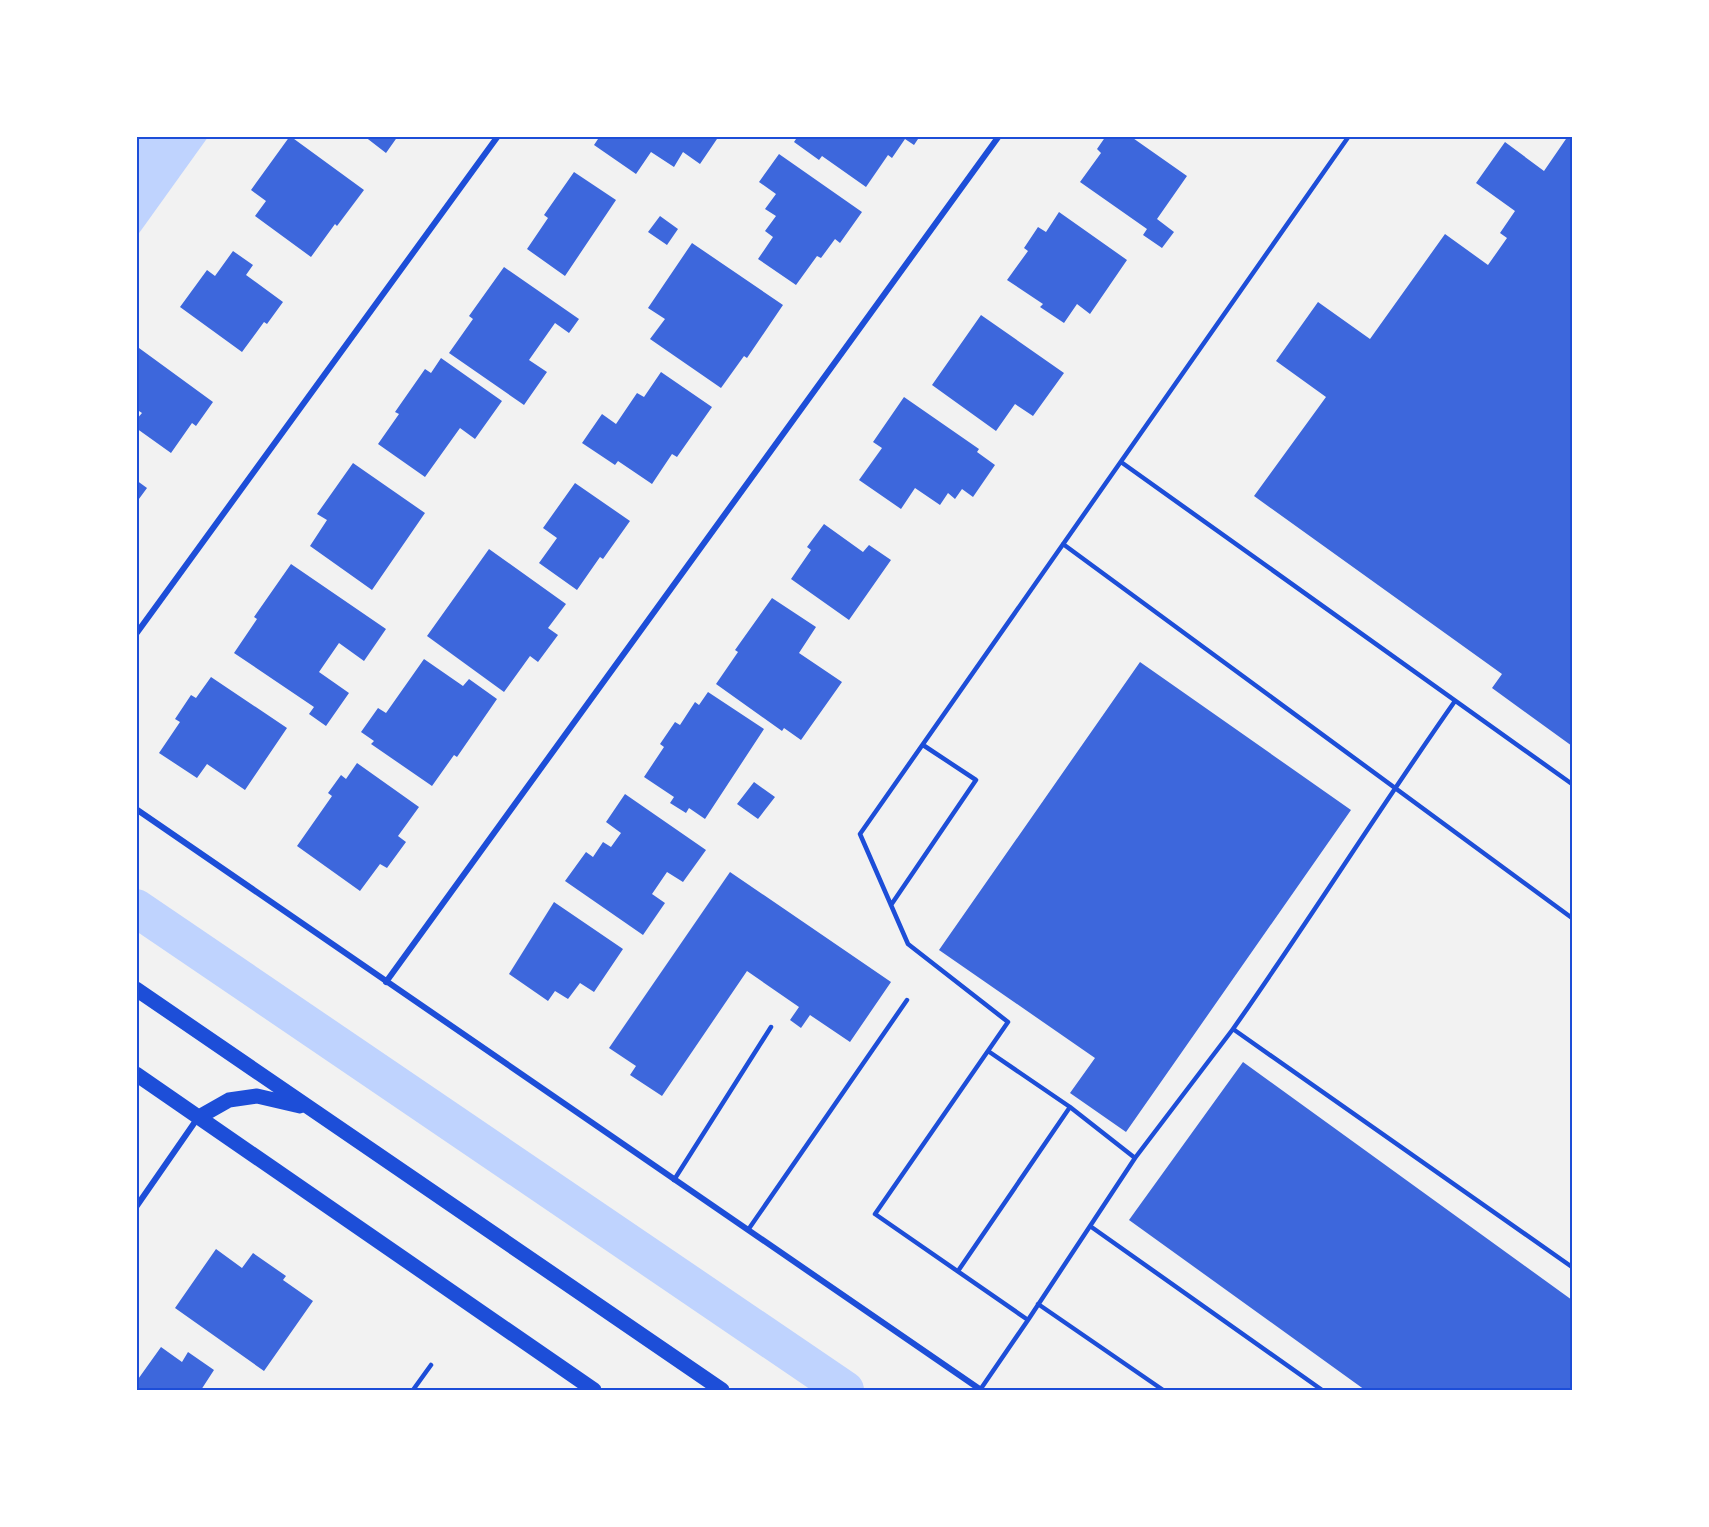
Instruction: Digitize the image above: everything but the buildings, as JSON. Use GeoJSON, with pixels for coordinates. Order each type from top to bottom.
{"type":"FeatureCollection","features":[{"type":"Feature","properties":{"kind":"main road"},"geometry":{"type":"LineString","coordinates":[[136,989],[722,1390]]}},
{"type":"Feature","properties":{"kind":"main road"},"geometry":{"type":"LineString","coordinates":[[136,1074],[594,1390]]}},
{"type":"Feature","properties":{"kind":"main road"},"geometry":{"type":"LineString","coordinates":[[199,1117],[229,1101],[257,1096],[309,1108]]}},
{"type":"Feature","properties":{"kind":"street"},"geometry":{"type":"LineString","coordinates":[[136,634],[498,136]]}},
{"type":"Feature","properties":{"kind":"street"},"geometry":{"type":"LineString","coordinates":[[386,982],[999,136]]}},
{"type":"Feature","properties":{"kind":"street"},"geometry":{"type":"LineString","coordinates":[[136,809],[981,1390]]}},
{"type":"Feature","properties":{"kind":"street"},"geometry":{"type":"LineString","coordinates":[[136,1207],[199,1117]]}},
{"type":"Feature","properties":{"kind":"lane"},"geometry":{"type":"LineString","coordinates":[[1028,1320],[875,1214],[1008,1022],[908,944],[860,834],[1349,136]]}},
{"type":"Feature","properties":{"kind":"lane"},"geometry":{"type":"LineString","coordinates":[[1121,462],[1572,784]]}},
{"type":"Feature","properties":{"kind":"lane"},"geometry":{"type":"LineString","coordinates":[[1063,544],[1572,918]]}},
{"type":"Feature","properties":{"kind":"lane"},"geometry":{"type":"LineString","coordinates":[[981,1390],[1135,1158],[1233,1029],[1455,701]]}},
{"type":"Feature","properties":{"kind":"lane"},"geometry":{"type":"LineString","coordinates":[[891,905],[976,780],[923,745]]}},
{"type":"Feature","properties":{"kind":"lane"},"geometry":{"type":"LineString","coordinates":[[748,1230],[908,1000]]}},
{"type":"Feature","properties":{"kind":"lane"},"geometry":{"type":"LineString","coordinates":[[675,1180],[771,1027]]}},
{"type":"Feature","properties":{"kind":"lane"},"geometry":{"type":"LineString","coordinates":[[1233,1029],[1572,1267]]}},
{"type":"Feature","properties":{"kind":"lane"},"geometry":{"type":"LineString","coordinates":[[988,1051],[1070,1107],[1135,1158]]}},
{"type":"Feature","properties":{"kind":"lane"},"geometry":{"type":"LineString","coordinates":[[958,1271],[1070,1107]]}},
{"type":"Feature","properties":{"kind":"lane"},"geometry":{"type":"LineString","coordinates":[[1090,1226],[1322,1390]]}},
{"type":"Feature","properties":{"kind":"lane"},"geometry":{"type":"LineString","coordinates":[[1038,1304],[1163,1390]]}},
{"type":"Feature","properties":{"kind":"lane"},"geometry":{"type":"LineString","coordinates":[[413,1390],[430,1365]]}},
{"type":"Feature","properties":{"kind":"water"},"geometry":{"type":"Polygon","coordinates":[[[136,137],[208,137],[137,236],[136,137]]]}},
{"type":"Feature","properties":{"kind":"waterway"},"geometry":{"type":"LineString","coordinates":[[136,908],[845,1390]]}}]}
